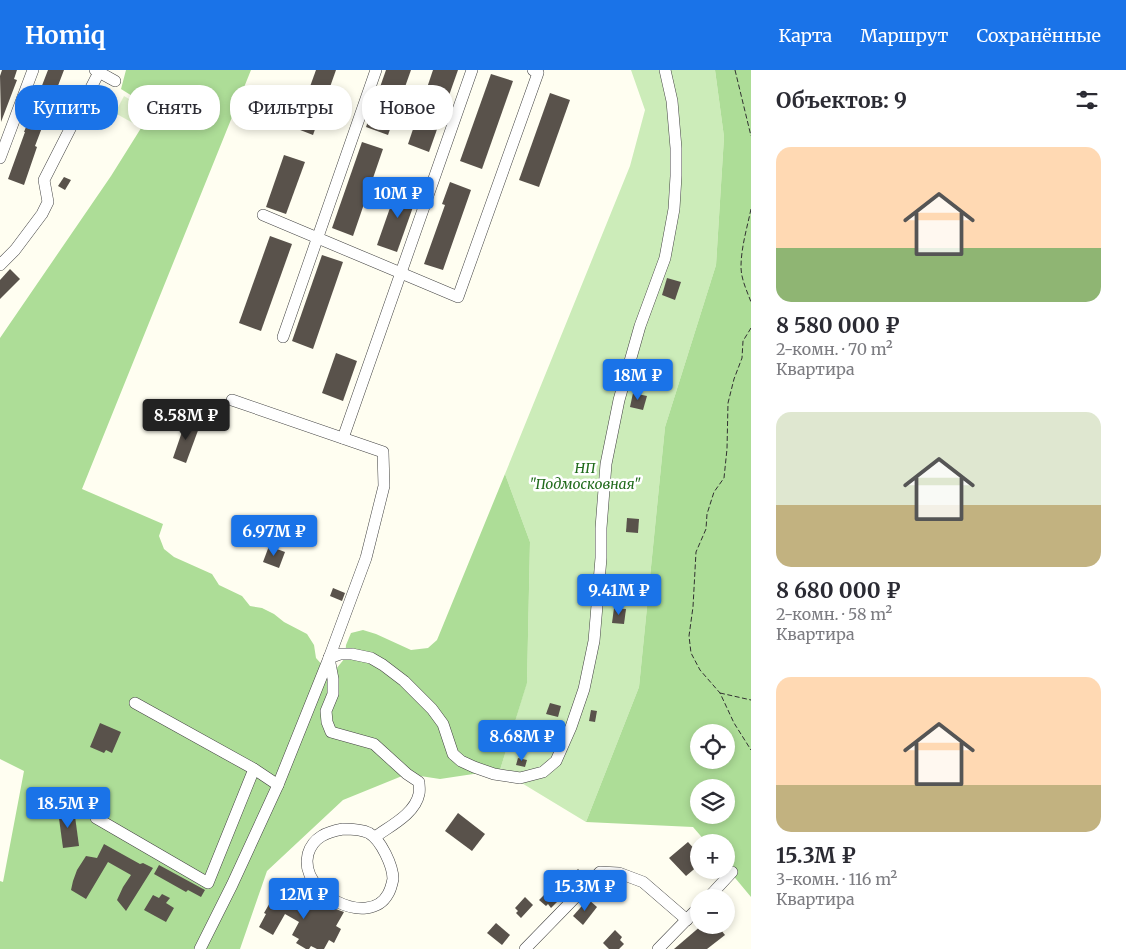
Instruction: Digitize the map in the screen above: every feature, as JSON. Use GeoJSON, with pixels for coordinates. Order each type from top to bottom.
{"type":"FeatureCollection","features":[{"type":"Feature","properties":{"kind":"street"},"geometry":{"type":"LineString","coordinates":[[0,158],[33,70]]}},
{"type":"Feature","properties":{"kind":"street"},"geometry":{"type":"LineString","coordinates":[[283,337],[376,70]]}},
{"type":"Feature","properties":{"kind":"street"},"geometry":{"type":"LineString","coordinates":[[343,438],[472,70]]}},
{"type":"Feature","properties":{"kind":"street"},"geometry":{"type":"LineString","coordinates":[[263,215],[458,297],[538,72],[533,70]]}},
{"type":"Feature","properties":{"kind":"street"},"geometry":{"type":"LineString","coordinates":[[329,658],[340,654],[352,654],[371,658],[383,665],[404,681],[432,709],[443,724],[453,754],[474,768],[494,774],[520,778],[543,772],[556,761],[571,727],[584,689],[594,641],[606,464],[640,326],[665,258],[674,209],[676,148],[672,101],[665,70]]}},
{"type":"Feature","properties":{"kind":"street"},"geometry":{"type":"LineString","coordinates":[[0,265],[15,250],[42,214],[48,202],[44,180],[96,74],[115,81]]}},
{"type":"Feature","properties":{"kind":"street"},"geometry":{"type":"LineString","coordinates":[[200,949],[278,785],[329,658],[366,558],[384,486],[383,452],[232,400]]}},
{"type":"Feature","properties":{"kind":"street"},"geometry":{"type":"LineString","coordinates":[[329,658],[334,679],[333,694],[326,711],[327,722],[331,732],[374,744],[407,774],[419,782],[419,793],[415,805],[375,838]]}},
{"type":"Feature","properties":{"kind":"street"},"geometry":{"type":"LineString","coordinates":[[135,703],[254,769],[278,785]]}},
{"type":"Feature","properties":{"kind":"street"},"geometry":{"type":"LineString","coordinates":[[96,818],[208,884],[254,769]]}},
{"type":"Feature","properties":{"kind":"street"},"geometry":{"type":"LineString","coordinates":[[352,829],[368,832],[375,838],[390,865],[393,878],[388,896],[381,902],[373,907],[354,907],[333,900],[315,885],[310,876],[307,858],[310,848],[321,836],[331,831],[352,829]]}},
{"type":"Feature","properties":{"kind":"street"},"geometry":{"type":"LineString","coordinates":[[525,949],[600,872],[620,873],[643,882],[687,920]]}},
{"type":"Feature","properties":{"kind":"street"},"geometry":{"type":"LineString","coordinates":[[716,889],[726,879]]}},
{"type":"Feature","properties":{"kind":"street"},"geometry":{"type":"LineString","coordinates":[[658,949],[690,917]]}},
{"type":"Feature","properties":{"kind":"path"},"geometry":{"type":"LineString","coordinates":[[735,70],[751,136]]}},
{"type":"Feature","properties":{"kind":"path"},"geometry":{"type":"LineString","coordinates":[[751,208],[741,269],[751,302]]}},
{"type":"Feature","properties":{"kind":"path"},"geometry":{"type":"LineString","coordinates":[[751,328],[743,341],[742,358],[728,403],[724,478],[714,492],[707,514],[706,529],[696,552],[694,607],[689,636],[691,653],[700,670],[720,693],[734,723],[751,750]]}},
{"type":"Feature","properties":{"kind":"path"},"geometry":{"type":"LineString","coordinates":[[720,693],[751,700]]}},
{"type":"Feature","properties":{"kind":"green space"},"geometry":{"type":"Polygon","coordinates":[[[126,70],[251,70],[245,85],[230,85],[230,122],[82,489],[163,524],[159,536],[164,549],[174,557],[212,574],[219,585],[242,596],[250,606],[262,608],[307,634],[314,645],[316,658],[324,667],[336,669],[345,658],[346,645],[351,633],[363,630],[411,650],[428,648],[437,640],[505,474],[530,542],[527,683],[500,770],[440,779],[407,774],[343,800],[267,871],[240,949],[0,949],[0,881],[3,882],[24,771],[0,759],[0,338],[111,176],[140,130],[220,130],[220,85],[128,85],[128,93],[121,89],[126,70]]]}},
{"type":"Feature","properties":{"kind":"green space","name":"НП \"Подмосковная\""},"geometry":{"type":"Polygon","coordinates":[[[631,70],[715,70],[724,137],[716,265],[665,427],[639,687],[586,822],[500,770],[527,682],[530,542],[505,474],[630,166],[645,110],[631,70]]]}},
{"type":"Feature","properties":{"kind":"green space"},"geometry":{"type":"Polygon","coordinates":[[[715,70],[751,70],[751,897],[735,878],[735,834],[699,834],[693,827],[586,822],[639,687],[665,427],[716,265],[724,137],[715,70]]]}},
{"type":"Feature","properties":{"kind":"green space"},"geometry":{"type":"Polygon","coordinates":[[[124,96],[128,98],[128,120],[118,115],[118,107],[124,96]]]}},
{"type":"Feature","properties":{"kind":"building"},"geometry":{"type":"Polygon","coordinates":[[[2,70],[17,70],[14,79],[17,80],[1,122],[0,76],[2,70]]]}},
{"type":"Feature","properties":{"kind":"building"},"geometry":{"type":"Polygon","coordinates":[[[48,70],[64,70],[58,85],[42,85],[48,70]]]}},
{"type":"Feature","properties":{"kind":"building"},"geometry":{"type":"Polygon","coordinates":[[[316,70],[336,70],[331,85],[311,85],[316,70]]]}},
{"type":"Feature","properties":{"kind":"building"},"geometry":{"type":"Polygon","coordinates":[[[386,70],[411,70],[406,85],[381,85],[386,70]]]}},
{"type":"Feature","properties":{"kind":"building"},"geometry":{"type":"Polygon","coordinates":[[[433,70],[458,70],[453,85],[428,85],[433,70]]]}},
{"type":"Feature","properties":{"kind":"building"},"geometry":{"type":"Polygon","coordinates":[[[491,74],[513,81],[482,169],[460,161],[491,74]]]}},
{"type":"Feature","properties":{"kind":"building"},"geometry":{"type":"Polygon","coordinates":[[[550,93],[570,100],[539,187],[519,180],[550,93]]]}},
{"type":"Feature","properties":{"kind":"building"},"geometry":{"type":"Polygon","coordinates":[[[25,130],[41,130],[24,185],[8,179],[25,130]]]}},
{"type":"Feature","properties":{"kind":"building"},"geometry":{"type":"Polygon","coordinates":[[[300,130],[315,130],[313,135],[300,130]]]}},
{"type":"Feature","properties":{"kind":"building"},"geometry":{"type":"Polygon","coordinates":[[[374,130],[390,130],[388,135],[374,130]]]}},
{"type":"Feature","properties":{"kind":"building"},"geometry":{"type":"Polygon","coordinates":[[[413,130],[437,130],[429,152],[408,144],[413,130]]]}},
{"type":"Feature","properties":{"kind":"building"},"geometry":{"type":"Polygon","coordinates":[[[362,142],[383,149],[353,236],[332,228],[362,142]]]}},
{"type":"Feature","properties":{"kind":"building"},"geometry":{"type":"Polygon","coordinates":[[[284,155],[305,162],[286,214],[266,207],[284,155]]]}},
{"type":"Feature","properties":{"kind":"building"},"geometry":{"type":"Polygon","coordinates":[[[64,177],[71,180],[65,190],[58,186],[64,177]]]}},
{"type":"Feature","properties":{"kind":"building"},"geometry":{"type":"Polygon","coordinates":[[[450,182],[471,190],[443,270],[424,264],[445,205],[442,204],[450,182]]]}},
{"type":"Feature","properties":{"kind":"building"},"geometry":{"type":"Polygon","coordinates":[[[398,185],[418,193],[397,252],[377,245],[398,185]]]}},
{"type":"Feature","properties":{"kind":"building"},"geometry":{"type":"Polygon","coordinates":[[[270,236],[292,244],[261,331],[239,323],[270,236]]]}},
{"type":"Feature","properties":{"kind":"building"},"geometry":{"type":"Polygon","coordinates":[[[322,255],[343,262],[313,349],[292,341],[322,255]]]}},
{"type":"Feature","properties":{"kind":"building"},"geometry":{"type":"Polygon","coordinates":[[[10,269],[20,279],[0,299],[0,280],[10,269]]]}},
{"type":"Feature","properties":{"kind":"building"},"geometry":{"type":"Polygon","coordinates":[[[667,278],[681,282],[675,300],[662,295],[667,278]]]}},
{"type":"Feature","properties":{"kind":"building"},"geometry":{"type":"Polygon","coordinates":[[[336,353],[357,361],[343,401],[322,393],[336,353]]]}},
{"type":"Feature","properties":{"kind":"building"},"geometry":{"type":"Polygon","coordinates":[[[633,393],[647,396],[643,410],[630,407],[633,393]]]}},
{"type":"Feature","properties":{"kind":"building"},"geometry":{"type":"Polygon","coordinates":[[[186,420],[200,425],[186,463],[173,458],[186,420]]]}},
{"type":"Feature","properties":{"kind":"building"},"geometry":{"type":"Polygon","coordinates":[[[627,518],[639,519],[638,533],[626,532],[627,518]]]}},
{"type":"Feature","properties":{"kind":"building"},"geometry":{"type":"Polygon","coordinates":[[[269,546],[285,552],[279,568],[263,562],[269,546]]]}},
{"type":"Feature","properties":{"kind":"building"},"geometry":{"type":"Polygon","coordinates":[[[333,588],[345,593],[342,601],[330,596],[333,588]]]}},
{"type":"Feature","properties":{"kind":"building"},"geometry":{"type":"Polygon","coordinates":[[[614,608],[626,609],[624,624],[612,623],[614,608]]]}},
{"type":"Feature","properties":{"kind":"building"},"geometry":{"type":"Polygon","coordinates":[[[550,703],[561,706],[558,717],[546,714],[550,703]]]}},
{"type":"Feature","properties":{"kind":"building"},"geometry":{"type":"Polygon","coordinates":[[[591,710],[597,711],[595,722],[589,721],[591,710]]]}},
{"type":"Feature","properties":{"kind":"building"},"geometry":{"type":"Polygon","coordinates":[[[100,723],[121,732],[112,753],[106,750],[104,753],[90,747],[100,723]]]}},
{"type":"Feature","properties":{"kind":"building"},"geometry":{"type":"Polygon","coordinates":[[[518,758],[527,760],[525,767],[516,765],[518,758]]]}},
{"type":"Feature","properties":{"kind":"building"},"geometry":{"type":"Polygon","coordinates":[[[74,809],[79,846],[63,848],[58,811],[74,809]]]}},
{"type":"Feature","properties":{"kind":"building"},"geometry":{"type":"Polygon","coordinates":[[[458,813],[485,834],[472,851],[445,831],[458,813]]]}},
{"type":"Feature","properties":{"kind":"building"},"geometry":{"type":"Polygon","coordinates":[[[688,842],[690,844],[690,873],[686,876],[669,858],[688,842]]]}},
{"type":"Feature","properties":{"kind":"building"},"geometry":{"type":"Polygon","coordinates":[[[104,844],[140,864],[143,863],[153,868],[126,911],[117,900],[131,875],[108,862],[86,899],[71,890],[77,870],[86,856],[97,858],[104,844]]]}},
{"type":"Feature","properties":{"kind":"building"},"geometry":{"type":"Polygon","coordinates":[[[159,865],[205,890],[201,897],[188,890],[186,892],[154,874],[159,865]]]}},
{"type":"Feature","properties":{"kind":"building"},"geometry":{"type":"Polygon","coordinates":[[[578,869],[584,875],[578,882],[571,876],[578,869]]]}},
{"type":"Feature","properties":{"kind":"building"},"geometry":{"type":"Polygon","coordinates":[[[279,887],[292,895],[289,899],[306,909],[314,895],[333,908],[344,912],[336,926],[341,929],[334,943],[329,940],[324,949],[317,949],[311,946],[309,949],[306,949],[296,943],[299,939],[292,935],[299,922],[285,914],[273,935],[259,927],[266,914],[264,913],[279,887]]]}},
{"type":"Feature","properties":{"kind":"building"},"geometry":{"type":"Polygon","coordinates":[[[549,890],[559,900],[551,908],[548,904],[546,906],[539,900],[549,890]]]}},
{"type":"Feature","properties":{"kind":"building"},"geometry":{"type":"Polygon","coordinates":[[[162,894],[170,898],[166,903],[174,908],[166,922],[144,910],[153,895],[159,898],[162,894]]]}},
{"type":"Feature","properties":{"kind":"building"},"geometry":{"type":"Polygon","coordinates":[[[525,897],[533,905],[521,918],[516,913],[518,911],[515,908],[525,897]]]}},
{"type":"Feature","properties":{"kind":"building"},"geometry":{"type":"Polygon","coordinates":[[[588,899],[597,907],[583,925],[573,916],[588,899]]]}},
{"type":"Feature","properties":{"kind":"building"},"geometry":{"type":"Polygon","coordinates":[[[496,923],[510,935],[502,945],[487,933],[496,923]]]}},
{"type":"Feature","properties":{"kind":"building"},"geometry":{"type":"Polygon","coordinates":[[[615,930],[622,937],[620,940],[624,944],[619,949],[609,949],[603,943],[615,930]]]}},
{"type":"Feature","properties":{"kind":"building"},"geometry":{"type":"Polygon","coordinates":[[[692,934],[725,935],[707,949],[674,949],[692,934]]]}}]}
